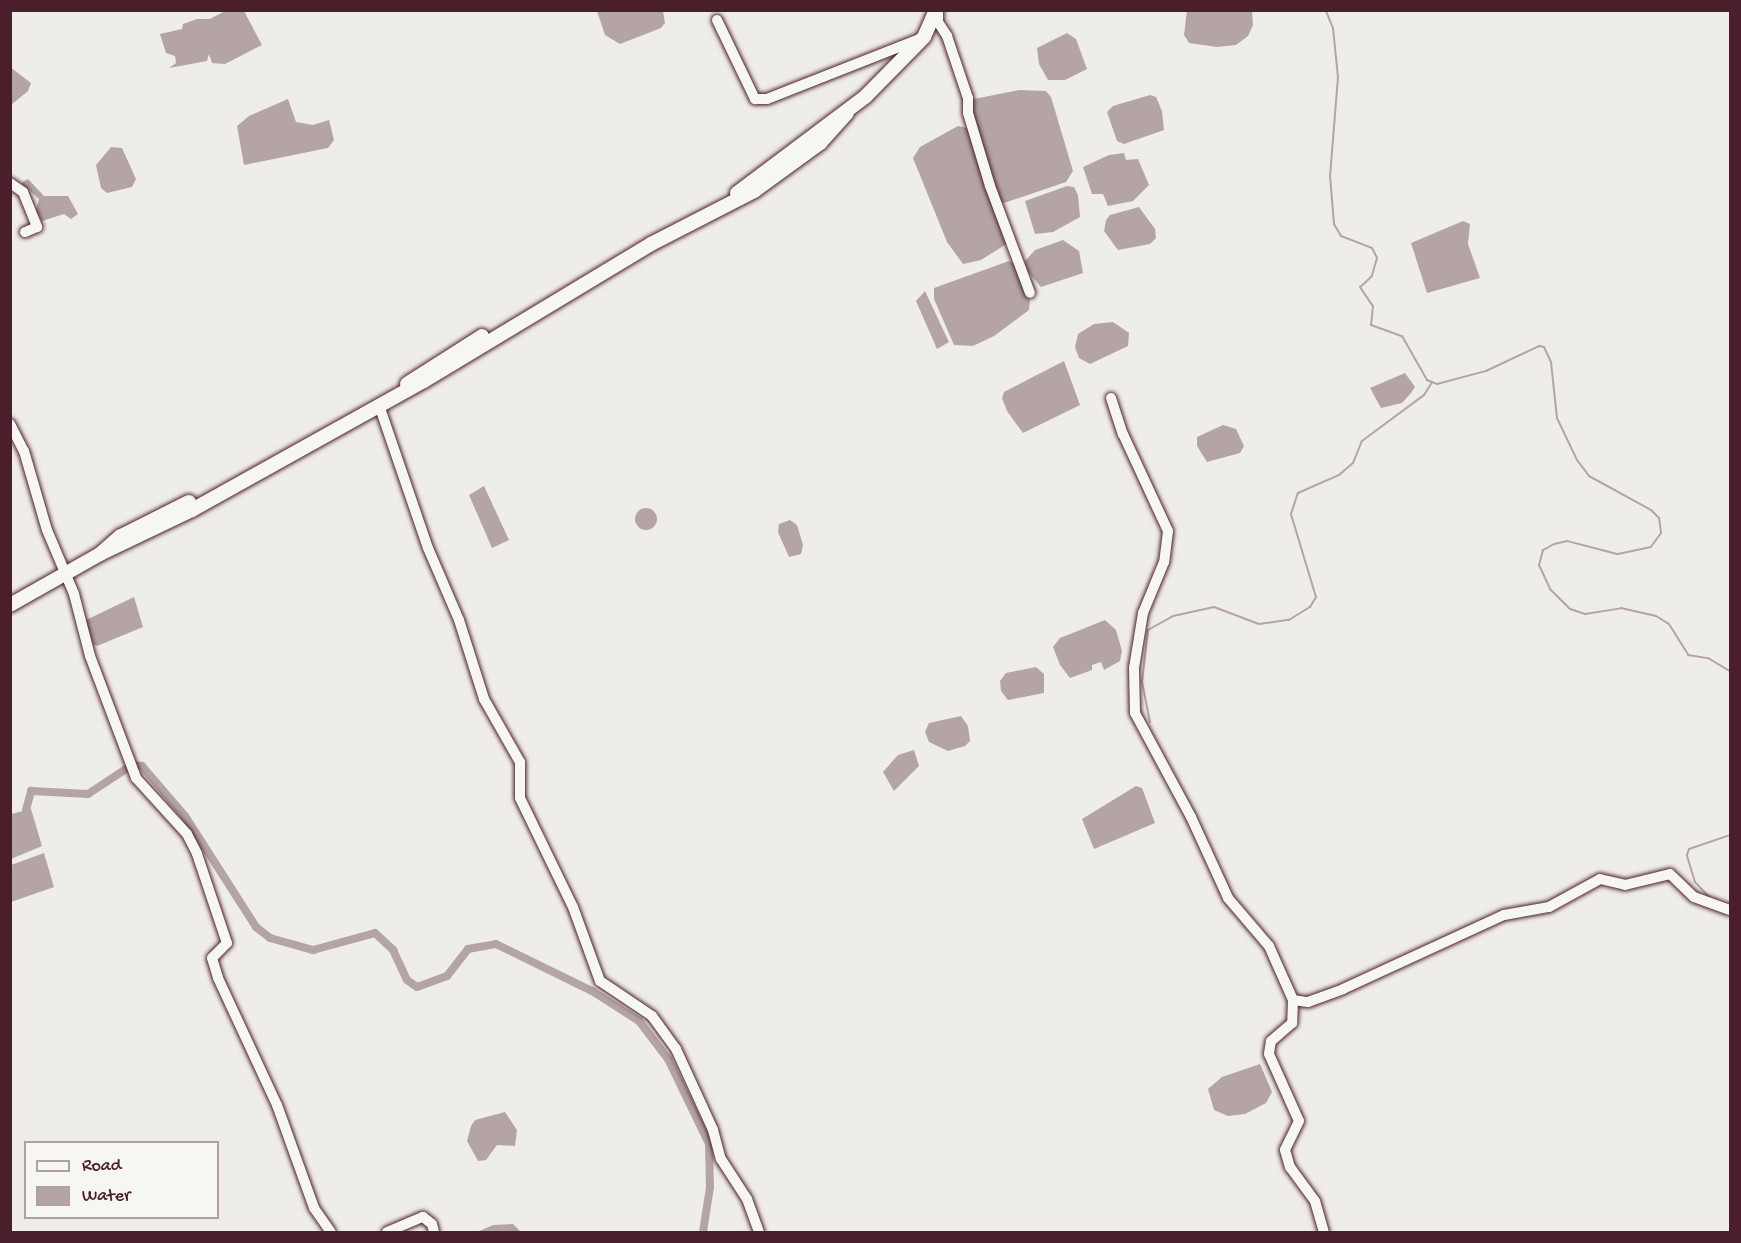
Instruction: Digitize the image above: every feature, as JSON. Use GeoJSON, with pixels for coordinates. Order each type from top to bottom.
{"type":"FeatureCollection","features":[{"type":"Feature","properties":{"kind":"main road"},"geometry":{"type":"LineString","coordinates":[[10,605],[100,554],[192,510],[214,495],[395,396],[421,372],[503,324],[530,315],[724,205],[754,191],[798,160],[924,37],[937,10]]}},
{"type":"Feature","properties":{"kind":"street"},"geometry":{"type":"LineString","coordinates":[[937,10],[938,22],[947,36],[968,98],[968,112],[990,186],[1030,294]]}},
{"type":"Feature","properties":{"kind":"street"},"geometry":{"type":"LineString","coordinates":[[717,20],[755,99],[767,99],[924,37]]}},
{"type":"Feature","properties":{"kind":"street"},"geometry":{"type":"LineString","coordinates":[[10,183],[23,192],[37,227],[25,232]]}},
{"type":"Feature","properties":{"kind":"street"},"geometry":{"type":"LineString","coordinates":[[1111,398],[1123,434],[1168,531],[1164,562],[1143,613],[1134,668],[1135,713],[1191,817],[1228,898],[1269,946],[1293,1000],[1292,1023],[1271,1041],[1269,1054],[1299,1121],[1285,1150],[1290,1167],[1315,1201],[1324,1233]]}},
{"type":"Feature","properties":{"kind":"street"},"geometry":{"type":"LineString","coordinates":[[379,405],[429,548],[459,621],[484,699],[520,762],[520,798],[573,907],[600,981],[652,1016],[676,1049],[713,1130],[721,1159],[747,1199],[759,1233]]}},
{"type":"Feature","properties":{"kind":"street"},"geometry":{"type":"LineString","coordinates":[[10,424],[24,451],[47,530],[66,573],[90,656],[136,778],[187,834],[197,854],[227,943],[212,958],[218,978],[277,1105],[309,1198],[331,1233]]}},
{"type":"Feature","properties":{"kind":"street"},"geometry":{"type":"LineString","coordinates":[[1293,1000],[1308,1002],[1343,989],[1504,915],[1549,908],[1600,879],[1625,885],[1670,874],[1694,897],[1731,910]]}},
{"type":"Feature","properties":{"kind":"street"},"geometry":{"type":"LineString","coordinates":[[387,1233],[423,1217],[432,1224],[434,1233]]}},
{"type":"Feature","properties":{"kind":"water"},"geometry":{"type":"Polygon","coordinates":[[[1187,10],[1252,11],[1253,25],[1248,36],[1236,45],[1217,47],[1189,43],[1184,35],[1187,10]]]}},
{"type":"Feature","properties":{"kind":"water"},"geometry":{"type":"Polygon","coordinates":[[[225,11],[244,11],[262,45],[225,64],[212,63],[209,54],[207,61],[169,68],[176,63],[175,56],[166,53],[160,34],[182,29],[183,24],[197,19],[210,19],[225,11]]]}},
{"type":"Feature","properties":{"kind":"water"},"geometry":{"type":"Polygon","coordinates":[[[597,11],[663,11],[665,23],[661,28],[620,44],[605,35],[597,11]]]}},
{"type":"Feature","properties":{"kind":"water"},"geometry":{"type":"Polygon","coordinates":[[[1067,33],[1076,39],[1087,69],[1065,80],[1048,80],[1039,64],[1037,48],[1067,33]]]}},
{"type":"Feature","properties":{"kind":"water"},"geometry":{"type":"Polygon","coordinates":[[[10,67],[31,83],[28,91],[11,105],[10,67]]]}},
{"type":"Feature","properties":{"kind":"water"},"geometry":{"type":"Polygon","coordinates":[[[1019,90],[1046,91],[1051,97],[1073,171],[1066,182],[1004,203],[996,197],[970,103],[974,99],[1019,90]]]}},
{"type":"Feature","properties":{"kind":"water"},"geometry":{"type":"Polygon","coordinates":[[[1150,95],[1156,97],[1162,111],[1164,130],[1124,144],[1117,141],[1107,112],[1113,106],[1150,95]]]}},
{"type":"Feature","properties":{"kind":"water"},"geometry":{"type":"Polygon","coordinates":[[[288,99],[296,122],[313,125],[329,120],[334,140],[328,148],[244,165],[237,126],[249,116],[288,99]]]}},
{"type":"Feature","properties":{"kind":"water"},"geometry":{"type":"Polygon","coordinates":[[[958,126],[967,128],[1008,243],[981,260],[963,264],[947,242],[913,158],[920,147],[958,126]]]}},
{"type":"Feature","properties":{"kind":"water"},"geometry":{"type":"Polygon","coordinates":[[[111,147],[122,148],[136,179],[132,187],[107,193],[101,188],[96,165],[111,147]]]}},
{"type":"Feature","properties":{"kind":"water"},"geometry":{"type":"Polygon","coordinates":[[[1124,153],[1126,160],[1138,159],[1149,185],[1133,201],[1108,206],[1103,194],[1092,194],[1083,167],[1109,155],[1124,153]]]}},
{"type":"Feature","properties":{"kind":"water"},"geometry":{"type":"Polygon","coordinates":[[[28,179],[44,196],[68,196],[78,214],[71,219],[64,214],[42,221],[36,211],[39,199],[21,183],[28,179]]]}},
{"type":"Feature","properties":{"kind":"water"},"geometry":{"type":"Polygon","coordinates":[[[1067,186],[1074,187],[1078,195],[1080,217],[1053,232],[1035,234],[1025,201],[1067,186]]]}},
{"type":"Feature","properties":{"kind":"water"},"geometry":{"type":"Polygon","coordinates":[[[1139,207],[1155,229],[1156,238],[1150,244],[1118,250],[1104,231],[1106,220],[1110,215],[1139,207]]]}},
{"type":"Feature","properties":{"kind":"water"},"geometry":{"type":"Polygon","coordinates":[[[1463,221],[1470,224],[1468,244],[1480,278],[1427,293],[1411,243],[1463,221]]]}},
{"type":"Feature","properties":{"kind":"water"},"geometry":{"type":"Polygon","coordinates":[[[1063,240],[1079,251],[1083,273],[1041,287],[1028,272],[1025,261],[1035,250],[1063,240]]]}},
{"type":"Feature","properties":{"kind":"water"},"geometry":{"type":"Polygon","coordinates":[[[1009,261],[1016,265],[1030,300],[1029,310],[994,336],[973,346],[954,345],[934,299],[934,288],[1009,261]]]}},
{"type":"Feature","properties":{"kind":"water"},"geometry":{"type":"Polygon","coordinates":[[[925,291],[949,342],[937,349],[916,301],[925,291]]]}},
{"type":"Feature","properties":{"kind":"water"},"geometry":{"type":"Polygon","coordinates":[[[1113,322],[1129,333],[1128,346],[1090,364],[1079,358],[1075,347],[1078,334],[1094,324],[1113,322]]]}},
{"type":"Feature","properties":{"kind":"water"},"geometry":{"type":"Polygon","coordinates":[[[1064,361],[1080,405],[1023,433],[1007,411],[1002,398],[1004,392],[1064,361]]]}},
{"type":"Feature","properties":{"kind":"water"},"geometry":{"type":"Polygon","coordinates":[[[1405,373],[1415,387],[1411,393],[1402,403],[1381,408],[1370,388],[1405,373]]]}},
{"type":"Feature","properties":{"kind":"water"},"geometry":{"type":"Polygon","coordinates":[[[1223,425],[1236,429],[1244,446],[1240,453],[1207,462],[1197,446],[1197,437],[1223,425]]]}},
{"type":"Feature","properties":{"kind":"water"},"geometry":{"type":"Polygon","coordinates":[[[484,486],[509,540],[492,548],[469,495],[484,486]]]}},
{"type":"Feature","properties":{"kind":"water"},"geometry":{"type":"Polygon","coordinates":[[[646,508],[654,511],[657,519],[654,527],[646,530],[638,527],[635,519],[638,511],[646,508]]]}},
{"type":"Feature","properties":{"kind":"water"},"geometry":{"type":"Polygon","coordinates":[[[790,520],[797,525],[803,545],[801,554],[789,557],[778,532],[779,524],[790,520]]]}},
{"type":"Feature","properties":{"kind":"water"},"geometry":{"type":"Polygon","coordinates":[[[134,597],[143,627],[97,646],[93,644],[86,620],[134,597]]]}},
{"type":"Feature","properties":{"kind":"water"},"geometry":{"type":"Polygon","coordinates":[[[1105,620],[1116,630],[1122,651],[1120,661],[1104,670],[1101,662],[1092,665],[1092,670],[1070,678],[1060,665],[1053,647],[1060,638],[1105,620]]]}},
{"type":"Feature","properties":{"kind":"water"},"geometry":{"type":"Polygon","coordinates":[[[1036,667],[1044,674],[1044,693],[1008,700],[1001,691],[1000,681],[1006,673],[1036,667]]]}},
{"type":"Feature","properties":{"kind":"water"},"geometry":{"type":"Polygon","coordinates":[[[961,716],[968,726],[970,741],[965,746],[948,751],[929,742],[925,732],[929,723],[961,716]]]}},
{"type":"Feature","properties":{"kind":"water"},"geometry":{"type":"Polygon","coordinates":[[[914,750],[919,766],[894,791],[883,772],[898,755],[914,750]]]}},
{"type":"Feature","properties":{"kind":"water"},"geometry":{"type":"Polygon","coordinates":[[[1136,786],[1142,788],[1155,823],[1094,849],[1082,819],[1136,786]]]}},
{"type":"Feature","properties":{"kind":"water"},"geometry":{"type":"Polygon","coordinates":[[[31,809],[42,846],[11,859],[11,814],[31,809]]]}},
{"type":"Feature","properties":{"kind":"water"},"geometry":{"type":"Polygon","coordinates":[[[44,853],[54,887],[11,902],[11,865],[44,853]]]}},
{"type":"Feature","properties":{"kind":"water"},"geometry":{"type":"Polygon","coordinates":[[[1260,1064],[1272,1092],[1266,1103],[1245,1114],[1228,1116],[1214,1110],[1208,1089],[1222,1077],[1260,1064]]]}},
{"type":"Feature","properties":{"kind":"water"},"geometry":{"type":"Polygon","coordinates":[[[505,1112],[517,1130],[515,1146],[497,1145],[486,1160],[478,1161],[467,1141],[471,1126],[475,1120],[505,1112]]]}},
{"type":"Feature","properties":{"kind":"water"},"geometry":{"type":"Polygon","coordinates":[[[513,1224],[521,1232],[477,1232],[493,1225],[513,1224]]]}},
{"type":"Feature","properties":{"kind":"waterway"},"geometry":{"type":"LineString","coordinates":[[1326,11],[1333,28],[1338,77],[1330,176],[1334,224],[1341,236],[1372,248],[1377,258],[1372,276],[1360,287],[1373,306],[1371,325],[1402,336],[1427,380],[1437,384],[1486,371],[1539,346],[1544,347],[1551,362],[1557,418],[1577,460],[1589,476],[1651,510],[1659,518],[1661,533],[1651,547],[1617,554],[1567,541],[1554,544],[1543,550],[1539,565],[1550,589],[1570,609],[1585,614],[1621,608],[1656,616],[1669,624],[1688,655],[1708,658],[1730,671]]}},
{"type":"Feature","properties":{"kind":"waterway"},"geometry":{"type":"LineString","coordinates":[[1150,722],[1142,682],[1148,630],[1173,616],[1214,607],[1259,624],[1289,620],[1310,607],[1316,597],[1291,514],[1298,493],[1339,475],[1353,463],[1362,441],[1424,395],[1432,382]]}},
{"type":"Feature","properties":{"kind":"waterway"},"geometry":{"type":"LineString","coordinates":[[26,810],[31,791],[88,794],[132,765],[142,766],[185,816],[256,927],[270,938],[313,950],[375,933],[393,950],[407,980],[417,987],[447,976],[468,949],[496,944],[592,991],[639,1021],[668,1059],[709,1144],[710,1187],[703,1232]]}},
{"type":"Feature","properties":{"kind":"waterway"},"geometry":{"type":"LineString","coordinates":[[1709,897],[1695,882],[1687,855],[1689,849],[1730,835]]}}]}
